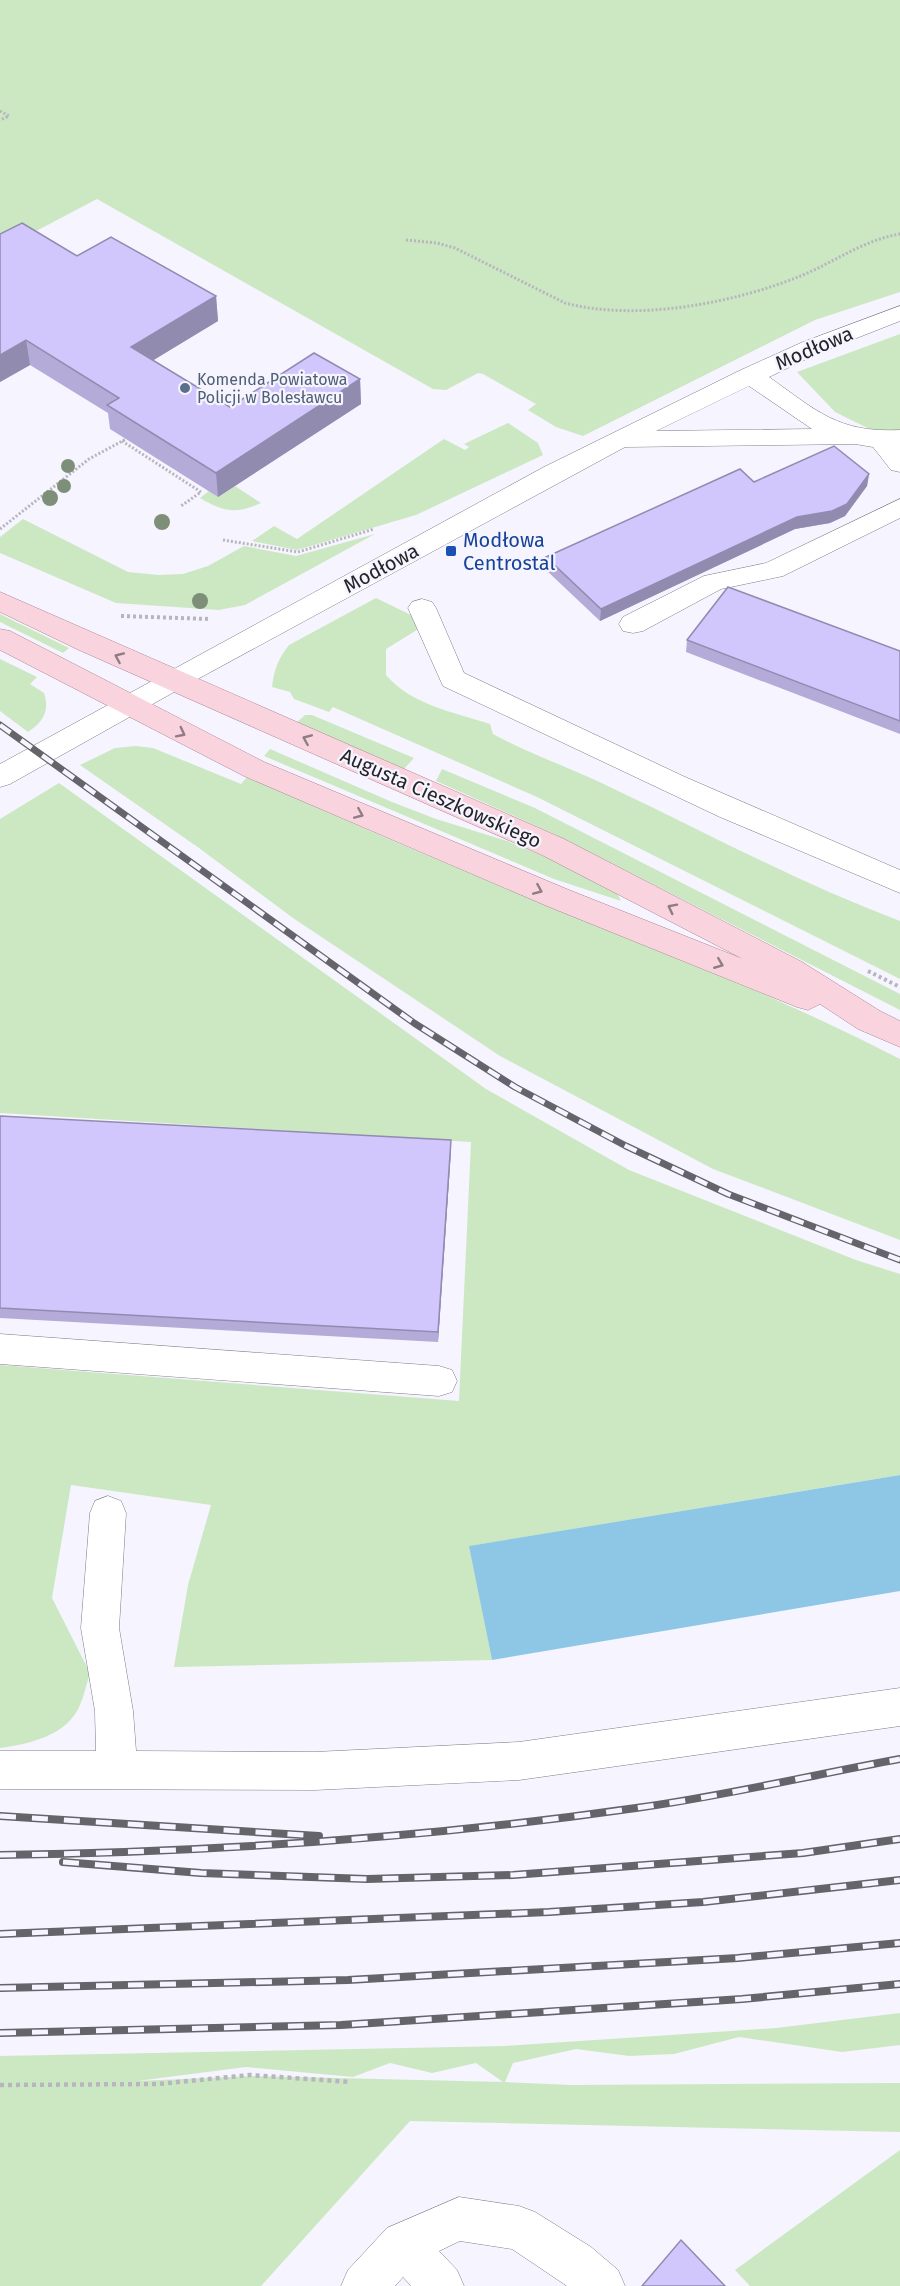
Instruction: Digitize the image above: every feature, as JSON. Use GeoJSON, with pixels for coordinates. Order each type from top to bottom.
{"type":"FeatureCollection","features":[{"type":"Feature","properties":{"kind":"main road","name":"Augusta Cieszkowskiego"},"geometry":{"type":"LineString","coordinates":[[0,601],[173,680],[553,847],[791,970],[869,1020]]}},
{"type":"Feature","properties":{"kind":"main road","name":"Augusta Cieszkowskiego"},"geometry":{"type":"LineString","coordinates":[[0,638],[255,769],[558,898],[779,988],[869,1020],[900,1035]]}},
{"type":"Feature","properties":{"kind":"street","name":"Modłowa"},"geometry":{"type":"LineString","coordinates":[[0,777],[173,680],[619,439],[812,347],[900,313]]}},
{"type":"Feature","properties":{"kind":"street"},"geometry":{"type":"LineString","coordinates":[[750,375],[818,423],[852,437]]}},
{"type":"Feature","properties":{"kind":"street"},"geometry":{"type":"LineString","coordinates":[[619,439],[852,437],[891,439],[900,464]]}},
{"type":"Feature","properties":{"kind":"street"},"geometry":{"type":"LineString","coordinates":[[633,624],[714,582],[773,570],[900,507]]}},
{"type":"Feature","properties":{"kind":"street"},"geometry":{"type":"LineString","coordinates":[[422,608],[453,679],[610,755],[836,856],[900,882]]}},
{"type":"Feature","properties":{"kind":"street"},"geometry":{"type":"LineString","coordinates":[[0,1349],[440,1381]]}},
{"type":"Feature","properties":{"kind":"street"},"geometry":{"type":"LineString","coordinates":[[108,1512],[100,1628],[114,1711],[117,1770]]}},
{"type":"Feature","properties":{"kind":"street"},"geometry":{"type":"LineString","coordinates":[[0,1770],[315,1771],[519,1761],[900,1707]]}},
{"type":"Feature","properties":{"kind":"street"},"geometry":{"type":"LineString","coordinates":[[364,2286],[403,2244],[459,2219],[519,2228],[575,2263],[602,2286]]}},
{"type":"Feature","properties":{"kind":"street"},"geometry":{"type":"LineString","coordinates":[[403,2244],[441,2286]]}},
{"type":"Feature","properties":{"kind":"path"},"geometry":{"type":"LineString","coordinates":[[0,111],[9,116],[0,120]]}},
{"type":"Feature","properties":{"kind":"path"},"geometry":{"type":"LineString","coordinates":[[406,240],[432,242],[455,248],[554,300],[602,310],[653,309],[731,297],[794,279],[874,238],[900,234]]}},
{"type":"Feature","properties":{"kind":"path"},"geometry":{"type":"LineString","coordinates":[[0,529],[90,459],[124,440],[201,492],[181,506]]}},
{"type":"Feature","properties":{"kind":"path"},"geometry":{"type":"LineString","coordinates":[[223,540],[298,552],[376,528]]}},
{"type":"Feature","properties":{"kind":"path"},"geometry":{"type":"LineString","coordinates":[[118,616],[212,619]]}},
{"type":"Feature","properties":{"kind":"path"},"geometry":{"type":"LineString","coordinates":[[0,2085],[158,2084],[250,2075],[351,2082]]}},
{"type":"Feature","properties":{"kind":"green space"},"geometry":{"type":"Polygon","coordinates":[[[0,0],[900,0],[900,292],[815,320],[583,436],[556,427],[528,410],[536,404],[483,374],[478,373],[446,390],[433,389],[97,199],[0,250],[0,0]]]}},
{"type":"Feature","properties":{"kind":"green space"},"geometry":{"type":"Polygon","coordinates":[[[900,334],[900,444],[835,412],[797,372],[900,334]]]}},
{"type":"Feature","properties":{"kind":"green space"},"geometry":{"type":"Polygon","coordinates":[[[508,423],[538,443],[543,455],[416,515],[297,550],[252,541],[274,526],[297,539],[444,439],[465,450],[469,447],[464,444],[508,423]]]}},
{"type":"Feature","properties":{"kind":"green space"},"geometry":{"type":"Polygon","coordinates":[[[235,486],[261,503],[244,509],[229,510],[200,498],[209,491],[218,497],[235,486]]]}},
{"type":"Feature","properties":{"kind":"green space"},"geometry":{"type":"Polygon","coordinates":[[[23,519],[128,572],[159,575],[183,574],[208,566],[244,546],[296,556],[375,534],[245,605],[219,610],[116,603],[0,553],[0,537],[23,519]]]}},
{"type":"Feature","properties":{"kind":"green space"},"geometry":{"type":"Polygon","coordinates":[[[376,598],[411,615],[425,625],[386,649],[386,675],[408,694],[434,706],[490,724],[493,734],[508,742],[599,782],[791,875],[900,921],[900,979],[537,797],[333,707],[329,712],[294,699],[290,692],[272,687],[277,665],[289,645],[376,598]]]}},
{"type":"Feature","properties":{"kind":"green space"},"geometry":{"type":"Polygon","coordinates":[[[0,614],[69,648],[63,653],[0,622],[0,614]]]}},
{"type":"Feature","properties":{"kind":"green space"},"geometry":{"type":"Polygon","coordinates":[[[0,659],[37,677],[30,684],[44,693],[46,711],[44,716],[28,732],[0,711],[0,659]]]}},
{"type":"Feature","properties":{"kind":"green space"},"geometry":{"type":"Polygon","coordinates":[[[305,715],[312,715],[414,758],[403,770],[294,725],[305,715]]]}},
{"type":"Feature","properties":{"kind":"green space"},"geometry":{"type":"Polygon","coordinates":[[[136,746],[153,748],[241,784],[247,777],[412,849],[740,984],[900,1059],[900,1240],[713,1169],[500,1056],[293,918],[199,848],[80,765],[115,748],[136,746]]]}},
{"type":"Feature","properties":{"kind":"green space"},"geometry":{"type":"Polygon","coordinates":[[[270,749],[392,802],[436,819],[507,841],[556,861],[617,893],[621,901],[554,879],[264,756],[270,749]]]}},
{"type":"Feature","properties":{"kind":"green space"},"geometry":{"type":"Polygon","coordinates":[[[442,769],[535,808],[900,994],[900,1010],[554,834],[436,781],[442,769]]]}},
{"type":"Feature","properties":{"kind":"green space"},"geometry":{"type":"Polygon","coordinates":[[[59,783],[486,1089],[629,1170],[856,1260],[900,1274],[900,1475],[470,1546],[492,1660],[174,1667],[188,1585],[211,1505],[71,1485],[52,1598],[90,1673],[80,1705],[66,1724],[57,1731],[35,1741],[0,1748],[0,1365],[459,1401],[471,1142],[0,1113],[0,819],[59,783]]]}},
{"type":"Feature","properties":{"kind":"green space"},"geometry":{"type":"Polygon","coordinates":[[[900,2013],[900,2045],[842,2052],[739,2037],[674,2054],[629,2056],[576,2049],[513,2063],[505,2082],[572,2085],[900,2083],[900,2132],[410,2121],[261,2286],[0,2286],[0,2056],[505,2046],[776,2028],[900,2013]],[[390,2063],[353,2077],[246,2067],[137,2081],[251,2076],[503,2082],[476,2063],[432,2073],[390,2063]]]}},
{"type":"Feature","properties":{"kind":"green space"},"geometry":{"type":"Polygon","coordinates":[[[900,2150],[900,2286],[750,2286],[735,2270],[900,2150]]]}},
{"type":"Feature","properties":{"kind":"water"},"geometry":{"type":"Polygon","coordinates":[[[900,1475],[900,1591],[492,1660],[469,1546],[900,1475]]]}},
{"type":"Feature","properties":{"kind":"building"},"geometry":{"type":"Polygon","coordinates":[[[22,223],[77,256],[111,237],[216,296],[131,347],[230,407],[314,353],[360,379],[216,473],[107,405],[119,398],[26,340],[0,355],[0,234],[22,223]]]}},
{"type":"Feature","properties":{"kind":"building"},"geometry":{"type":"Polygon","coordinates":[[[834,446],[869,474],[847,504],[832,511],[797,517],[601,609],[546,557],[740,469],[754,482],[834,446]]]}},
{"type":"Feature","properties":{"kind":"building"},"geometry":{"type":"Polygon","coordinates":[[[728,587],[900,651],[900,721],[687,640],[728,587]]]}},
{"type":"Feature","properties":{"kind":"building"},"geometry":{"type":"Polygon","coordinates":[[[0,1116],[451,1140],[438,1332],[0,1308],[0,1116]]]}},
{"type":"Feature","properties":{"kind":"building"},"geometry":{"type":"Polygon","coordinates":[[[681,2240],[725,2286],[642,2286],[681,2240]]]}},
{"type":"Feature","properties":{"kind":"railway"},"geometry":{"type":"LineString","coordinates":[[0,725],[414,1023],[515,1087],[626,1146],[728,1194],[900,1260]]}},
{"type":"Feature","properties":{"kind":"railway"},"geometry":{"type":"LineString","coordinates":[[0,1855],[239,1847],[478,1828],[669,1803],[900,1759]]}},
{"type":"Feature","properties":{"kind":"railway"},"geometry":{"type":"LineString","coordinates":[[0,1816],[319,1836]]}},
{"type":"Feature","properties":{"kind":"railway"},"geometry":{"type":"LineString","coordinates":[[63,1862],[201,1873],[367,1879],[513,1875],[803,1853],[900,1839]]}},
{"type":"Feature","properties":{"kind":"railway"},"geometry":{"type":"LineString","coordinates":[[0,1934],[549,1912],[703,1902],[900,1880]]}},
{"type":"Feature","properties":{"kind":"railway"},"geometry":{"type":"LineString","coordinates":[[0,1988],[348,1980],[738,1958],[900,1943]]}},
{"type":"Feature","properties":{"kind":"railway"},"geometry":{"type":"LineString","coordinates":[[0,2033],[341,2025],[742,1999],[900,1984]]}},
{"type":"Feature","properties":{"kind":"place","name":"Komenda Powiatowa Policji w Bolesławcu"},"geometry":{"type":"Point","coordinates":[185,388]}},
{"type":"Feature","properties":{"kind":"place","name":"Modłowa Centrostal"},"geometry":{"type":"Point","coordinates":[451,551]}}]}
